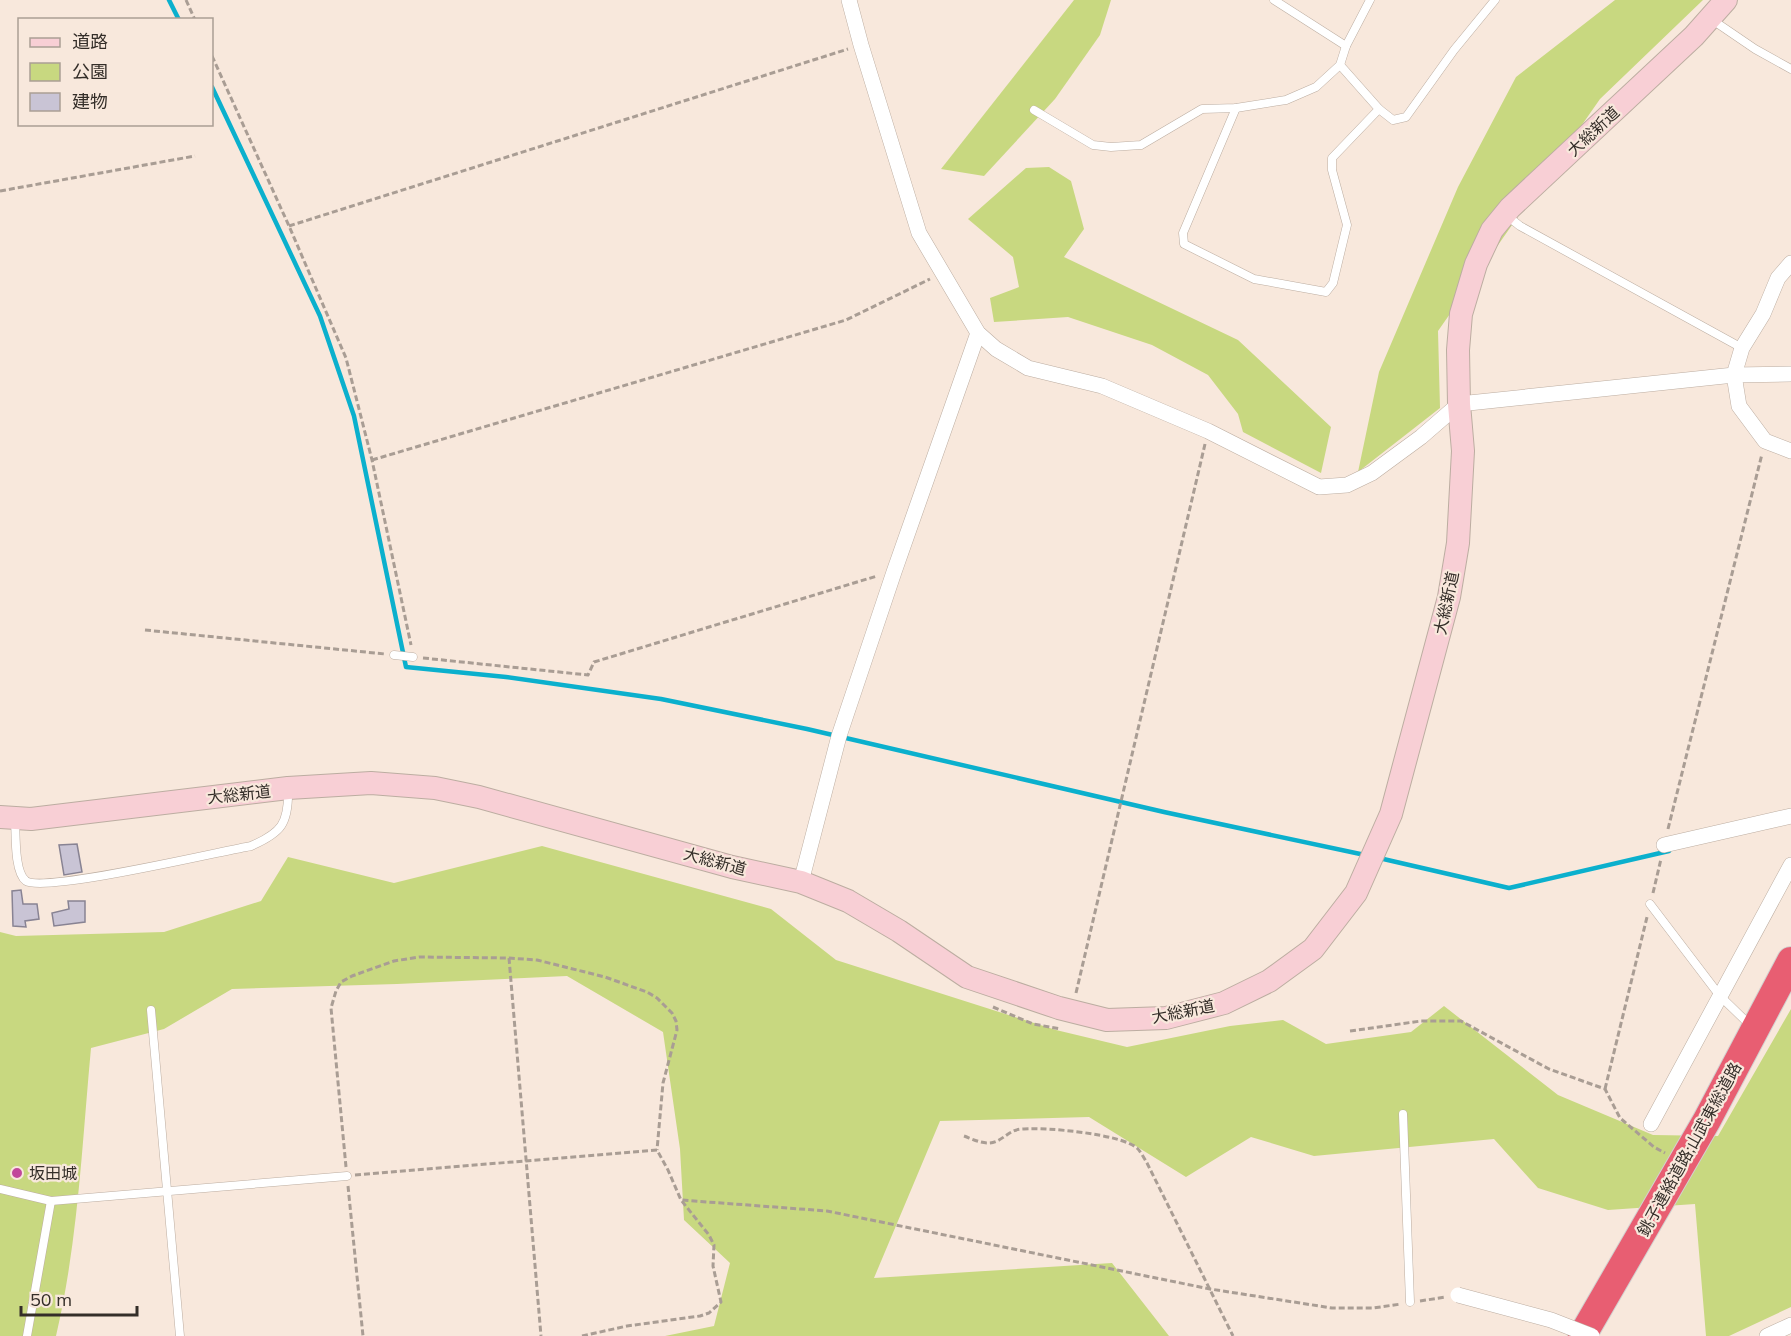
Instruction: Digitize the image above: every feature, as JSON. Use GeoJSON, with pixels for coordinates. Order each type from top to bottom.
{"type":"FeatureCollection","features":[{"type":"Feature","properties":{"kind":"highway","name":"銚子連絡道路;山武東総道路"},"geometry":{"type":"LineString","coordinates":[[1582,1336],[1688,1154],[1791,961]]}},
{"type":"Feature","properties":{"kind":"street"},"geometry":{"type":"LineString","coordinates":[[849,0],[919,233],[978,333],[996,349],[1028,368],[1102,386],[1208,431],[1319,487],[1347,485],[1372,473],[1421,438],[1459,404],[1734,375],[1791,374]]}},
{"type":"Feature","properties":{"kind":"street","name":"大総新道"},"geometry":{"type":"LineString","coordinates":[[7,818],[31,819],[288,788],[371,783],[435,788],[479,797],[732,867],[801,882],[848,901],[899,931],[967,977],[1069,1021],[1167,1018],[1224,1003],[1269,981],[1312,949],[1356,893],[1391,814],[1449,597],[1458,543],[1463,462],[1458,350],[1461,314],[1476,264],[1492,230],[1505,214],[1657,71],[1726,0]]}},
{"type":"Feature","properties":{"kind":"street"},"geometry":{"type":"LineString","coordinates":[[1791,263],[1778,278],[1763,314],[1742,348],[1734,375],[1739,406],[1765,441],[1791,451]]}},
{"type":"Feature","properties":{"kind":"street"},"geometry":{"type":"LineString","coordinates":[[801,882],[839,736],[978,333]]}},
{"type":"Feature","properties":{"kind":"street"},"geometry":{"type":"LineString","coordinates":[[1664,845],[1791,816]]}},
{"type":"Feature","properties":{"kind":"street"},"geometry":{"type":"LineString","coordinates":[[1651,1124],[1791,865]]}},
{"type":"Feature","properties":{"kind":"street"},"geometry":{"type":"LineString","coordinates":[[1458,1295],[1551,1320],[1592,1336]]}},
{"type":"Feature","properties":{"kind":"street"},"geometry":{"type":"LineString","coordinates":[[1767,1336],[1791,1324]]}},
{"type":"Feature","properties":{"kind":"lane"},"geometry":{"type":"LineString","coordinates":[[1274,0],[1346,46]]}},
{"type":"Feature","properties":{"kind":"lane"},"geometry":{"type":"LineString","coordinates":[[1034,110],[1093,145],[1112,147],[1141,145],[1202,109],[1236,108],[1286,100],[1316,87],[1340,65],[1346,46],[1371,0]]}},
{"type":"Feature","properties":{"kind":"lane"},"geometry":{"type":"LineString","coordinates":[[1340,65],[1379,109],[1393,120],[1406,117],[1454,50],[1495,0]]}},
{"type":"Feature","properties":{"kind":"lane"},"geometry":{"type":"LineString","coordinates":[[1710,18],[1755,49],[1791,69]]}},
{"type":"Feature","properties":{"kind":"lane"},"geometry":{"type":"LineString","coordinates":[[1236,108],[1183,232],[1184,244],[1254,279],[1326,292],[1333,283],[1347,225],[1332,170],[1332,158],[1379,109]]}},
{"type":"Feature","properties":{"kind":"lane"},"geometry":{"type":"LineString","coordinates":[[1505,214],[1520,226],[1742,348]]}},
{"type":"Feature","properties":{"kind":"lane"},"geometry":{"type":"LineString","coordinates":[[394,655],[412,657]]}},
{"type":"Feature","properties":{"kind":"lane"},"geometry":{"type":"LineString","coordinates":[[7,818],[19,873],[26,881],[35,884],[87,879],[251,846],[268,839],[277,833],[284,819],[288,788]]}},
{"type":"Feature","properties":{"kind":"lane"},"geometry":{"type":"LineString","coordinates":[[1650,904],[1720,996],[1754,1030]]}},
{"type":"Feature","properties":{"kind":"lane"},"geometry":{"type":"LineString","coordinates":[[151,1010],[169,1191],[180,1336]]}},
{"type":"Feature","properties":{"kind":"lane"},"geometry":{"type":"LineString","coordinates":[[1403,1114],[1410,1302]]}},
{"type":"Feature","properties":{"kind":"lane"},"geometry":{"type":"LineString","coordinates":[[0,1189],[51,1201],[347,1176]]}},
{"type":"Feature","properties":{"kind":"lane"},"geometry":{"type":"LineString","coordinates":[[27,1336],[51,1201]]}},
{"type":"Feature","properties":{"kind":"path"},"geometry":{"type":"LineString","coordinates":[[186,0],[194,18]]}},
{"type":"Feature","properties":{"kind":"path"},"geometry":{"type":"LineString","coordinates":[[289,226],[861,45]]}},
{"type":"Feature","properties":{"kind":"path"},"geometry":{"type":"LineString","coordinates":[[213,58],[289,226],[345,358],[372,460],[412,657],[588,675],[594,662],[894,572]]}},
{"type":"Feature","properties":{"kind":"path"},"geometry":{"type":"LineString","coordinates":[[0,190],[195,156]]}},
{"type":"Feature","properties":{"kind":"path"},"geometry":{"type":"LineString","coordinates":[[372,460],[846,320],[943,273]]}},
{"type":"Feature","properties":{"kind":"path"},"geometry":{"type":"LineString","coordinates":[[984,1002],[1033,1024],[1069,1021],[1208,431]]}},
{"type":"Feature","properties":{"kind":"path"},"geometry":{"type":"LineString","coordinates":[[1688,1154],[1680,1158],[1654,1147],[1620,1118],[1605,1089],[1765,441]]}},
{"type":"Feature","properties":{"kind":"path"},"geometry":{"type":"LineString","coordinates":[[144,630],[394,655]]}},
{"type":"Feature","properties":{"kind":"path"},"geometry":{"type":"LineString","coordinates":[[363,1336],[331,1008],[341,982],[394,962],[419,957],[537,960],[628,985],[657,998],[672,1013],[676,1022],[663,1083],[657,1150],[681,1200],[709,1234],[714,1245],[713,1266],[721,1302],[710,1312],[699,1316],[627,1326],[582,1336]]}},
{"type":"Feature","properties":{"kind":"path"},"geometry":{"type":"LineString","coordinates":[[508,958],[541,1336]]}},
{"type":"Feature","properties":{"kind":"path"},"geometry":{"type":"LineString","coordinates":[[1350,1031],[1421,1021],[1461,1021],[1549,1069],[1605,1089]]}},
{"type":"Feature","properties":{"kind":"path"},"geometry":{"type":"LineString","coordinates":[[964,1136],[988,1144],[999,1140],[1008,1132],[1024,1129],[1098,1134],[1129,1143],[1136,1148],[1147,1163],[1233,1336]]}},
{"type":"Feature","properties":{"kind":"path"},"geometry":{"type":"LineString","coordinates":[[347,1176],[657,1150]]}},
{"type":"Feature","properties":{"kind":"path"},"geometry":{"type":"LineString","coordinates":[[681,1200],[827,1211],[1210,1288],[1332,1308],[1373,1308],[1458,1295]]}},
{"type":"Feature","properties":{"kind":"green space"},"geometry":{"type":"Polygon","coordinates":[[[1074,0],[1111,0],[1100,35],[1055,99],[984,176],[941,169],[1074,0]]]}},
{"type":"Feature","properties":{"kind":"green space"},"geometry":{"type":"Polygon","coordinates":[[[1615,0],[1703,0],[1600,99],[1438,331],[1440,408],[1358,472],[1379,372],[1458,187],[1516,77],[1615,0]]]}},
{"type":"Feature","properties":{"kind":"green space"},"geometry":{"type":"Polygon","coordinates":[[[1049,167],[1071,181],[1084,229],[1064,257],[1238,340],[1331,427],[1321,473],[1243,432],[1238,414],[1208,375],[1152,345],[1068,317],[994,322],[990,298],[1019,287],[1013,257],[968,219],[1026,168],[1049,167]]]}},
{"type":"Feature","properties":{"kind":"green space"},"geometry":{"type":"Polygon","coordinates":[[[542,846],[771,909],[836,960],[1056,1030],[1127,1047],[1230,1026],[1283,1020],[1326,1044],[1411,1032],[1444,1006],[1558,1095],[1653,1135],[1718,1136],[1791,1009],[1791,1307],[1729,1336],[1706,1336],[1695,1204],[1608,1210],[1538,1188],[1494,1139],[1314,1156],[1251,1137],[1186,1177],[1089,1117],[940,1121],[874,1278],[1112,1263],[1169,1336],[665,1336],[714,1326],[730,1263],[684,1220],[680,1149],[663,1032],[567,976],[232,989],[164,1029],[91,1048],[74,1229],[56,1336],[0,1336],[0,932],[16,936],[164,932],[261,901],[288,857],[394,883],[542,846]]]}},
{"type":"Feature","properties":{"kind":"building"},"geometry":{"type":"Polygon","coordinates":[[[77,844],[82,872],[64,875],[59,845],[77,844]]]}},
{"type":"Feature","properties":{"kind":"building"},"geometry":{"type":"Polygon","coordinates":[[[21,890],[23,904],[37,904],[39,919],[25,921],[26,927],[13,926],[12,891],[21,890]]]}},
{"type":"Feature","properties":{"kind":"building"},"geometry":{"type":"Polygon","coordinates":[[[68,901],[85,901],[85,922],[54,926],[52,913],[69,909],[68,901]]]}},
{"type":"Feature","properties":{"kind":"waterway"},"geometry":{"type":"LineString","coordinates":[[169,0],[178,18]]}},
{"type":"Feature","properties":{"kind":"waterway"},"geometry":{"type":"LineString","coordinates":[[213,89],[320,316],[354,416],[406,667],[506,677],[661,699],[807,729],[1164,812],[1365,855]]}},
{"type":"Feature","properties":{"kind":"waterway"},"geometry":{"type":"LineString","coordinates":[[1379,858],[1509,888],[1669,851]]}},
{"type":"Feature","properties":{"kind":"place","name":"坂田城"},"geometry":{"type":"Point","coordinates":[17,1173]}}]}
